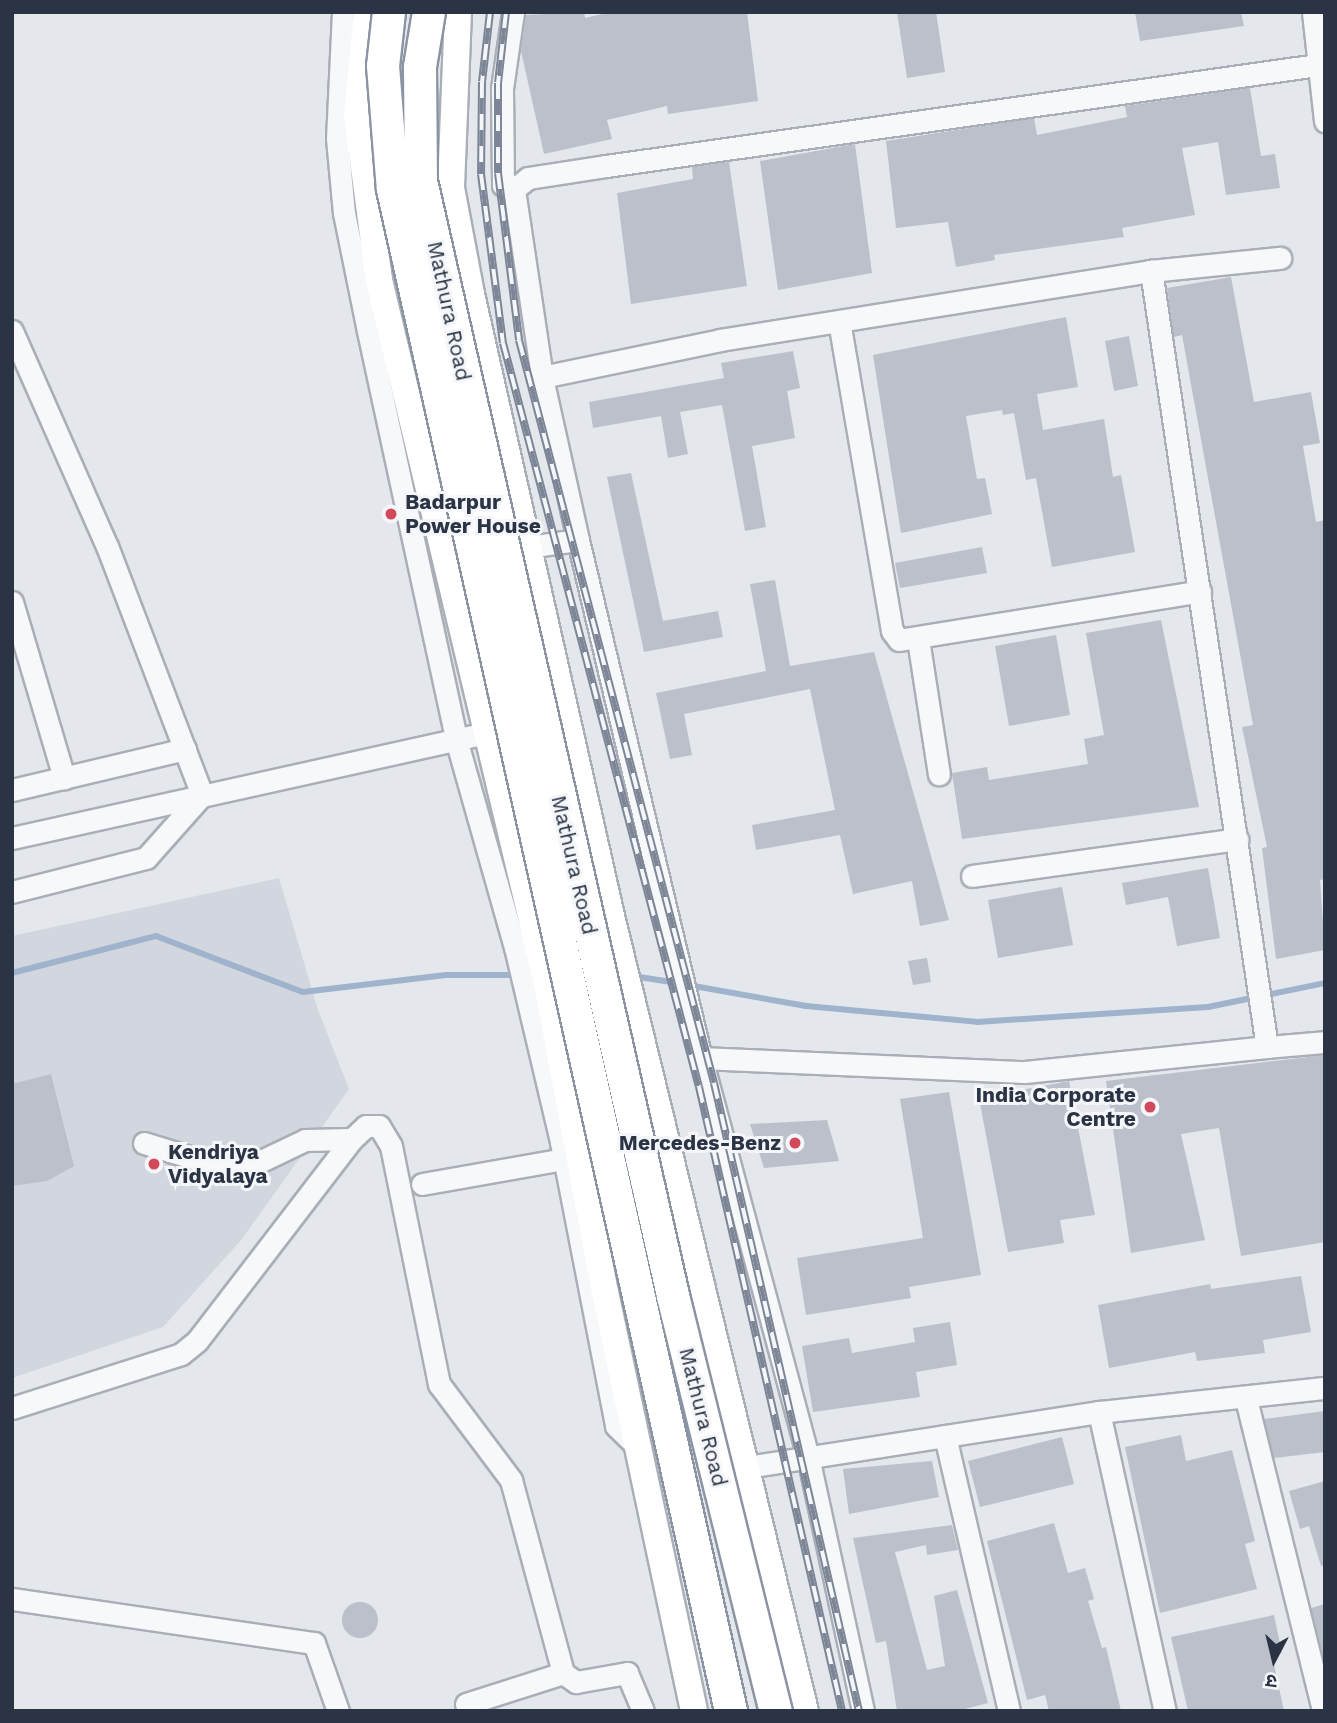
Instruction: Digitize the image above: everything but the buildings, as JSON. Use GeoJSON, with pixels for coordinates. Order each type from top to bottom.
{"type":"FeatureCollection","features":[{"type":"Feature","properties":{"kind":"highway","name":"Mathura Road"},"geometry":{"type":"LineString","coordinates":[[389,12],[383,66],[393,189],[731,1711]]}},
{"type":"Feature","properties":{"kind":"highway","name":"Mathura Road"},"geometry":{"type":"LineString","coordinates":[[429,12],[421,67],[421,181],[670,1282],[776,1711]]}},
{"type":"Feature","properties":{"kind":"main road"},"geometry":{"type":"LineString","coordinates":[[367,12],[357,114],[379,280],[433,555],[489,732],[511,830],[538,981],[694,1711]]}},
{"type":"Feature","properties":{"kind":"main road","name":"Mathura Road"},"geometry":{"type":"LineString","coordinates":[[458,12],[451,188],[528,547],[625,974],[805,1711]]}},
{"type":"Feature","properties":{"kind":"main road"},"geometry":{"type":"LineString","coordinates":[[433,555],[528,547]]}},
{"type":"Feature","properties":{"kind":"main road"},"geometry":{"type":"LineString","coordinates":[[511,830],[589,818]]}},
{"type":"Feature","properties":{"kind":"street"},"geometry":{"type":"LineString","coordinates":[[343,12],[337,138],[344,213],[433,555],[456,739],[514,947],[538,981],[564,1159],[616,1426],[639,1448]]}},
{"type":"Feature","properties":{"kind":"street"},"geometry":{"type":"LineString","coordinates":[[513,12],[502,88],[503,185],[514,189]]}},
{"type":"Feature","properties":{"kind":"street"},"geometry":{"type":"LineString","coordinates":[[1313,12],[1325,121]]}},
{"type":"Feature","properties":{"kind":"street"},"geometry":{"type":"LineString","coordinates":[[514,189],[528,178],[1317,65]]}},
{"type":"Feature","properties":{"kind":"street"},"geometry":{"type":"LineString","coordinates":[[514,189],[541,377],[578,540],[701,1058],[808,1457],[863,1711]]}},
{"type":"Feature","properties":{"kind":"street"},"geometry":{"type":"LineString","coordinates":[[541,377],[839,321],[1151,271],[1280,258]]}},
{"type":"Feature","properties":{"kind":"street"},"geometry":{"type":"LineString","coordinates":[[1151,271],[1266,1038]]}},
{"type":"Feature","properties":{"kind":"street"},"geometry":{"type":"LineString","coordinates":[[839,321],[892,631],[899,640],[919,639],[1200,591]]}},
{"type":"Feature","properties":{"kind":"street"},"geometry":{"type":"LineString","coordinates":[[12,331],[107,546],[202,796]]}},
{"type":"Feature","properties":{"kind":"street"},"geometry":{"type":"LineString","coordinates":[[528,547],[578,540]]}},
{"type":"Feature","properties":{"kind":"street"},"geometry":{"type":"LineString","coordinates":[[14,613],[64,778]]}},
{"type":"Feature","properties":{"kind":"street"},"geometry":{"type":"LineString","coordinates":[[919,639],[939,774]]}},
{"type":"Feature","properties":{"kind":"street"},"geometry":{"type":"LineString","coordinates":[[12,838],[489,732]]}},
{"type":"Feature","properties":{"kind":"street"},"geometry":{"type":"LineString","coordinates":[[12,790],[185,750]]}},
{"type":"Feature","properties":{"kind":"street"},"geometry":{"type":"LineString","coordinates":[[12,892],[146,858],[202,796]]}},
{"type":"Feature","properties":{"kind":"street"},"geometry":{"type":"LineString","coordinates":[[972,876],[1237,839]]}},
{"type":"Feature","properties":{"kind":"street"},"geometry":{"type":"LineString","coordinates":[[701,1058],[1025,1072],[1266,1038],[1325,1042]]}},
{"type":"Feature","properties":{"kind":"street"},"geometry":{"type":"LineString","coordinates":[[12,1408],[181,1354],[197,1341],[352,1139],[375,1125],[389,1138],[439,1384],[510,1480],[563,1673],[576,1682],[627,1674],[643,1711]]}},
{"type":"Feature","properties":{"kind":"street"},"geometry":{"type":"LineString","coordinates":[[145,1143],[238,1172],[305,1140],[352,1139]]}},
{"type":"Feature","properties":{"kind":"street"},"geometry":{"type":"LineString","coordinates":[[422,1184],[564,1159]]}},
{"type":"Feature","properties":{"kind":"street"},"geometry":{"type":"LineString","coordinates":[[747,1467],[1099,1412],[1246,1399],[1325,1388]]}},
{"type":"Feature","properties":{"kind":"street"},"geometry":{"type":"LineString","coordinates":[[1246,1399],[1323,1711]]}},
{"type":"Feature","properties":{"kind":"street"},"geometry":{"type":"LineString","coordinates":[[1099,1412],[1165,1711]]}},
{"type":"Feature","properties":{"kind":"street"},"geometry":{"type":"LineString","coordinates":[[945,1436],[1009,1711]]}},
{"type":"Feature","properties":{"kind":"street"},"geometry":{"type":"LineString","coordinates":[[12,1599],[314,1643],[338,1711]]}},
{"type":"Feature","properties":{"kind":"street"},"geometry":{"type":"LineString","coordinates":[[466,1704],[563,1673]]}},
{"type":"Feature","properties":{"kind":"shaded area","name":"Kendriya Vidyalaya"},"geometry":{"type":"Polygon","coordinates":[[[279,878],[318,1010],[349,1089],[242,1239],[163,1327],[12,1378],[12,936],[279,878]]]}},
{"type":"Feature","properties":{"kind":"waterway"},"geometry":{"type":"LineString","coordinates":[[12,973],[156,936],[303,992],[446,975],[517,975]]}},
{"type":"Feature","properties":{"kind":"waterway"},"geometry":{"type":"LineString","coordinates":[[633,976],[677,983]]}},
{"type":"Feature","properties":{"kind":"waterway"},"geometry":{"type":"LineString","coordinates":[[688,985],[806,1006],[977,1022],[1208,1007],[1325,983]]}},
{"type":"Feature","properties":{"kind":"railway"},"geometry":{"type":"LineString","coordinates":[[490,12],[482,82],[481,174],[503,343],[699,1087],[842,1711]]}},
{"type":"Feature","properties":{"kind":"railway"},"geometry":{"type":"LineString","coordinates":[[506,12],[498,83],[498,173],[519,340],[714,1083],[859,1711]]}},
{"type":"Feature","properties":{"kind":"place","name":"Badarpur Power House"},"geometry":{"type":"Point","coordinates":[391,514]}},
{"type":"Feature","properties":{"kind":"place","name":"India Corporate Centre"},"geometry":{"type":"Point","coordinates":[1150,1107]}},
{"type":"Feature","properties":{"kind":"place","name":"Mercedes-Benz"},"geometry":{"type":"Point","coordinates":[795,1143]}},
{"type":"Feature","properties":{"kind":"place","name":"Kendriya Vidyalaya"},"geometry":{"type":"Point","coordinates":[154,1164]}}]}
